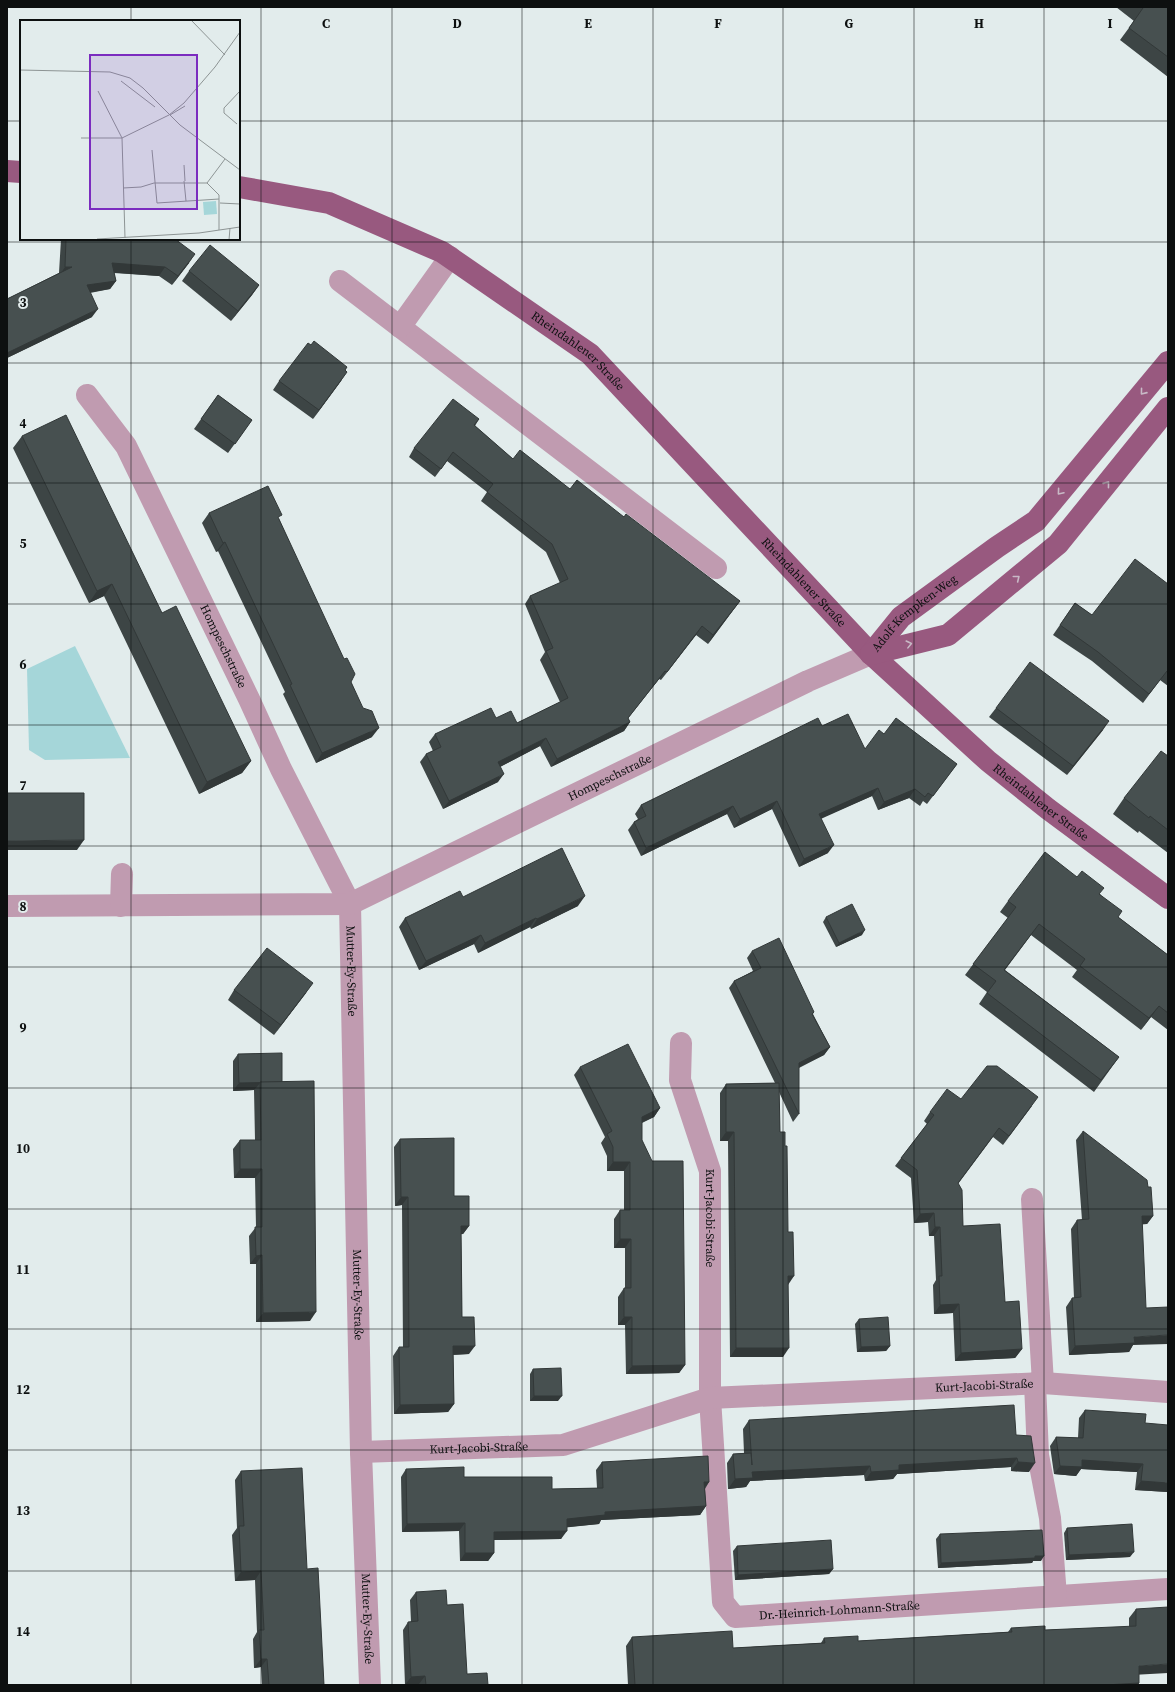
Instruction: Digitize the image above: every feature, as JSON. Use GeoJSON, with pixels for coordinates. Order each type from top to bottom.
{"type":"FeatureCollection","features":[{"type":"Feature","properties":{"kind":"main road"},"geometry":{"type":"LineString","coordinates":[[7,171],[20,172]]}},
{"type":"Feature","properties":{"kind":"main road","name":"Rheindahlener Straße"},"geometry":{"type":"LineString","coordinates":[[240,187],[329,203],[442,252],[590,354],[871,654],[988,761],[1048,809],[1168,898]]}},
{"type":"Feature","properties":{"kind":"main road","name":"Adolf-Kempken-Weg"},"geometry":{"type":"LineString","coordinates":[[871,654],[901,617],[997,547],[1036,521],[1168,362]]}},
{"type":"Feature","properties":{"kind":"main road","name":"Adolf-Kempken-Weg"},"geometry":{"type":"LineString","coordinates":[[871,654],[948,635],[1046,554],[1058,544],[1168,408]]}},
{"type":"Feature","properties":{"kind":"street"},"geometry":{"type":"LineString","coordinates":[[400,327],[450,257]]}},
{"type":"Feature","properties":{"kind":"street"},"geometry":{"type":"LineString","coordinates":[[340,281],[716,568]]}},
{"type":"Feature","properties":{"kind":"street","name":"Hompeschstraße"},"geometry":{"type":"LineString","coordinates":[[87,395],[126,446],[249,698],[274,774],[350,904]]}},
{"type":"Feature","properties":{"kind":"street","name":"Hompeschstraße"},"geometry":{"type":"LineString","coordinates":[[7,906],[350,904],[808,681],[871,654]]}},
{"type":"Feature","properties":{"kind":"street"},"geometry":{"type":"LineString","coordinates":[[121,906],[122,874]]}},
{"type":"Feature","properties":{"kind":"street","name":"Mutter-Ey-Straße"},"geometry":{"type":"LineString","coordinates":[[350,904],[361,1452],[370,1685]]}},
{"type":"Feature","properties":{"kind":"street","name":"Kurt-Jacobi-Straße"},"geometry":{"type":"LineString","coordinates":[[681,1043],[680,1080],[710,1171],[710,1398]]}},
{"type":"Feature","properties":{"kind":"street","name":"Kurt-Jacobi-Straße"},"geometry":{"type":"LineString","coordinates":[[1032,1198],[1039,1383]]}},
{"type":"Feature","properties":{"kind":"street"},"geometry":{"type":"LineString","coordinates":[[1039,1383],[1038,1455],[1050,1518],[1056,1596]]}},
{"type":"Feature","properties":{"kind":"street","name":"Kurt-Jacobi-Straße"},"geometry":{"type":"LineString","coordinates":[[361,1452],[562,1445],[710,1398],[1039,1383],[1168,1392]]}},
{"type":"Feature","properties":{"kind":"street","name":"Dr.-Heinrich-Lohmann-Straße"},"geometry":{"type":"LineString","coordinates":[[710,1398],[722,1602],[735,1617],[1168,1589]]}},
{"type":"Feature","properties":{"kind":"shaded area"},"geometry":{"type":"Polygon","coordinates":[[[75,646],[130,758],[45,760],[29,750],[27,669],[75,646]]]}},
{"type":"Feature","properties":{"kind":"building"},"geometry":{"type":"Polygon","coordinates":[[[1142,7],[1168,7],[1168,57],[1129,28],[1143,8],[1142,7]]]}},
{"type":"Feature","properties":{"kind":"building"},"geometry":{"type":"Polygon","coordinates":[[[66,240],[176,240],[195,254],[178,276],[165,267],[112,263],[116,281],[87,285],[98,309],[7,353],[7,299],[72,267],[65,267],[66,240]]]}},
{"type":"Feature","properties":{"kind":"building"},"geometry":{"type":"Polygon","coordinates":[[[210,245],[259,285],[238,311],[189,271],[210,245]]]}},
{"type":"Feature","properties":{"kind":"building"},"geometry":{"type":"Polygon","coordinates":[[[314,341],[347,367],[345,370],[347,372],[319,410],[279,381],[308,343],[311,345],[314,341]]]}},
{"type":"Feature","properties":{"kind":"building"},"geometry":{"type":"Polygon","coordinates":[[[218,395],[252,420],[235,444],[201,419],[218,395]]]}},
{"type":"Feature","properties":{"kind":"building"},"geometry":{"type":"Polygon","coordinates":[[[453,399],[479,419],[474,425],[513,459],[520,450],[570,489],[577,480],[624,517],[626,514],[740,601],[713,635],[702,626],[667,672],[665,671],[628,718],[630,722],[557,759],[546,738],[498,762],[504,774],[449,801],[426,754],[441,747],[435,734],[491,708],[496,718],[511,711],[517,723],[568,698],[546,651],[553,648],[530,596],[568,579],[552,544],[487,492],[493,484],[453,452],[441,469],[414,448],[453,399]]]}},
{"type":"Feature","properties":{"kind":"building"},"geometry":{"type":"Polygon","coordinates":[[[66,415],[162,613],[176,606],[251,761],[207,782],[112,584],[97,591],[22,436],[66,415]]]}},
{"type":"Feature","properties":{"kind":"building"},"geometry":{"type":"Polygon","coordinates":[[[268,486],[282,515],[278,517],[344,659],[347,658],[355,674],[351,682],[363,708],[372,711],[379,728],[322,753],[290,685],[292,684],[225,542],[223,543],[209,513],[268,486]]]}},
{"type":"Feature","properties":{"kind":"building"},"geometry":{"type":"Polygon","coordinates":[[[1135,559],[1168,584],[1168,672],[1167,671],[1149,694],[1098,652],[1060,625],[1075,603],[1092,615],[1135,559]]]}},
{"type":"Feature","properties":{"kind":"building"},"geometry":{"type":"Polygon","coordinates":[[[1030,662],[1109,721],[1073,766],[996,708],[1030,662]]]}},
{"type":"Feature","properties":{"kind":"building"},"geometry":{"type":"Polygon","coordinates":[[[848,714],[865,749],[879,730],[884,734],[896,718],[957,764],[933,796],[928,793],[925,797],[915,789],[884,802],[878,788],[819,814],[834,845],[804,859],[777,801],[740,819],[733,806],[646,848],[634,822],[646,816],[641,805],[818,718],[822,726],[848,714]]]}},
{"type":"Feature","properties":{"kind":"building"},"geometry":{"type":"Polygon","coordinates":[[[1161,751],[1168,756],[1168,830],[1150,816],[1149,818],[1124,798],[1161,751]]]}},
{"type":"Feature","properties":{"kind":"building"},"geometry":{"type":"Polygon","coordinates":[[[7,793],[84,793],[84,840],[7,841],[7,793]]]}},
{"type":"Feature","properties":{"kind":"building"},"geometry":{"type":"Polygon","coordinates":[[[562,848],[585,896],[485,943],[481,935],[426,961],[405,918],[460,891],[463,897],[562,848]]]}},
{"type":"Feature","properties":{"kind":"building"},"geometry":{"type":"Polygon","coordinates":[[[1045,852],[1077,877],[1082,871],[1104,888],[1099,894],[1122,911],[1118,917],[1168,955],[1168,1013],[1159,1006],[1149,1018],[1080,966],[1085,959],[1039,924],[1004,970],[1119,1057],[1101,1080],[987,993],[996,981],[973,964],[1016,907],[1008,901],[1045,852]]]}},
{"type":"Feature","properties":{"kind":"building"},"geometry":{"type":"Polygon","coordinates":[[[852,904],[865,930],[839,943],[826,917],[852,904]]]}},
{"type":"Feature","properties":{"kind":"building"},"geometry":{"type":"Polygon","coordinates":[[[779,938],[814,1012],[812,1014],[830,1047],[799,1063],[799,1114],[734,981],[761,968],[752,951],[779,938]]]}},
{"type":"Feature","properties":{"kind":"building"},"geometry":{"type":"Polygon","coordinates":[[[267,948],[313,983],[281,1025],[234,990],[267,948]]]}},
{"type":"Feature","properties":{"kind":"building"},"geometry":{"type":"Polygon","coordinates":[[[628,1044],[660,1108],[642,1117],[642,1140],[652,1161],[683,1161],[685,1365],[632,1366],[632,1317],[624,1317],[624,1288],[631,1288],[631,1239],[620,1239],[620,1210],[630,1210],[630,1162],[613,1162],[613,1147],[607,1134],[612,1131],[580,1067],[628,1044]]]}},
{"type":"Feature","properties":{"kind":"building"},"geometry":{"type":"Polygon","coordinates":[[[282,1053],[282,1082],[239,1083],[238,1054],[282,1053]]]}},
{"type":"Feature","properties":{"kind":"building"},"geometry":{"type":"Polygon","coordinates":[[[987,1066],[997,1066],[1038,1097],[1009,1136],[999,1128],[958,1183],[962,1190],[963,1226],[1000,1224],[1005,1302],[1019,1301],[1022,1349],[961,1353],[959,1304],[940,1305],[939,1276],[942,1276],[940,1227],[935,1227],[934,1213],[920,1214],[917,1170],[901,1158],[934,1115],[930,1112],[947,1089],[961,1099],[987,1066]]]}},
{"type":"Feature","properties":{"kind":"building"},"geometry":{"type":"Polygon","coordinates":[[[314,1081],[316,1312],[263,1313],[262,1255],[256,1256],[255,1227],[262,1227],[262,1169],[240,1169],[240,1140],[261,1140],[260,1082],[314,1081]]]}},
{"type":"Feature","properties":{"kind":"building"},"geometry":{"type":"Polygon","coordinates":[[[779,1083],[780,1132],[785,1132],[785,1146],[787,1146],[788,1232],[793,1232],[794,1276],[788,1276],[789,1348],[736,1348],[734,1132],[726,1132],[726,1084],[779,1083]]]}},
{"type":"Feature","properties":{"kind":"building"},"geometry":{"type":"Polygon","coordinates":[[[1083,1131],[1147,1180],[1148,1187],[1151,1187],[1153,1216],[1142,1216],[1146,1308],[1168,1307],[1168,1335],[1134,1337],[1135,1343],[1075,1346],[1072,1298],[1081,1297],[1077,1220],[1089,1219],[1083,1131]]]}},
{"type":"Feature","properties":{"kind":"building"},"geometry":{"type":"Polygon","coordinates":[[[454,1138],[454,1196],[469,1196],[469,1226],[461,1226],[462,1317],[474,1317],[475,1346],[453,1346],[454,1404],[400,1405],[399,1347],[409,1347],[408,1197],[401,1197],[400,1139],[454,1138]]]}},
{"type":"Feature","properties":{"kind":"building"},"geometry":{"type":"Polygon","coordinates":[[[888,1317],[890,1346],[861,1347],[859,1319],[888,1317]]]}},
{"type":"Feature","properties":{"kind":"building"},"geometry":{"type":"Polygon","coordinates":[[[561,1368],[562,1396],[534,1396],[533,1369],[561,1368]]]}},
{"type":"Feature","properties":{"kind":"building"},"geometry":{"type":"Polygon","coordinates":[[[1014,1405],[1016,1435],[1031,1436],[1035,1463],[1018,1462],[1017,1458],[899,1465],[899,1470],[871,1472],[870,1466],[752,1472],[753,1478],[735,1479],[733,1454],[751,1453],[752,1465],[749,1420],[1014,1405]]]}},
{"type":"Feature","properties":{"kind":"building"},"geometry":{"type":"Polygon","coordinates":[[[1085,1410],[1146,1414],[1145,1423],[1168,1425],[1168,1483],[1141,1481],[1143,1464],[1082,1460],[1082,1467],[1060,1466],[1056,1437],[1083,1438],[1085,1410]]]}},
{"type":"Feature","properties":{"kind":"building"},"geometry":{"type":"Polygon","coordinates":[[[708,1456],[709,1482],[704,1482],[706,1506],[605,1512],[605,1515],[567,1519],[567,1531],[494,1532],[494,1553],[465,1553],[465,1523],[407,1524],[406,1469],[464,1467],[464,1477],[552,1477],[552,1489],[603,1488],[602,1462],[708,1456]]]}},
{"type":"Feature","properties":{"kind":"building"},"geometry":{"type":"Polygon","coordinates":[[[302,1468],[307,1569],[318,1568],[324,1685],[269,1685],[267,1659],[261,1659],[259,1630],[264,1630],[261,1571],[241,1572],[239,1526],[244,1526],[241,1471],[302,1468]]]}},
{"type":"Feature","properties":{"kind":"building"},"geometry":{"type":"Polygon","coordinates":[[[1132,1524],[1134,1552],[1069,1555],[1067,1528],[1132,1524]]]}},
{"type":"Feature","properties":{"kind":"building"},"geometry":{"type":"Polygon","coordinates":[[[1042,1530],[1044,1556],[1035,1556],[1035,1558],[941,1563],[940,1534],[1042,1530]]]}},
{"type":"Feature","properties":{"kind":"building"},"geometry":{"type":"Polygon","coordinates":[[[831,1540],[833,1569],[738,1575],[737,1546],[831,1540]]]}},
{"type":"Feature","properties":{"kind":"building"},"geometry":{"type":"Polygon","coordinates":[[[446,1590],[447,1605],[463,1604],[467,1674],[487,1673],[488,1685],[426,1685],[425,1676],[411,1677],[408,1622],[418,1621],[416,1592],[446,1590]]]}},
{"type":"Feature","properties":{"kind":"building"},"geometry":{"type":"Polygon","coordinates":[[[1168,1607],[1168,1664],[1139,1666],[1139,1683],[1105,1685],[635,1685],[632,1637],[732,1631],[733,1648],[825,1643],[824,1638],[858,1636],[858,1641],[1012,1632],[1011,1628],[1045,1626],[1045,1630],[1136,1626],[1136,1609],[1168,1607]]]}}]}
